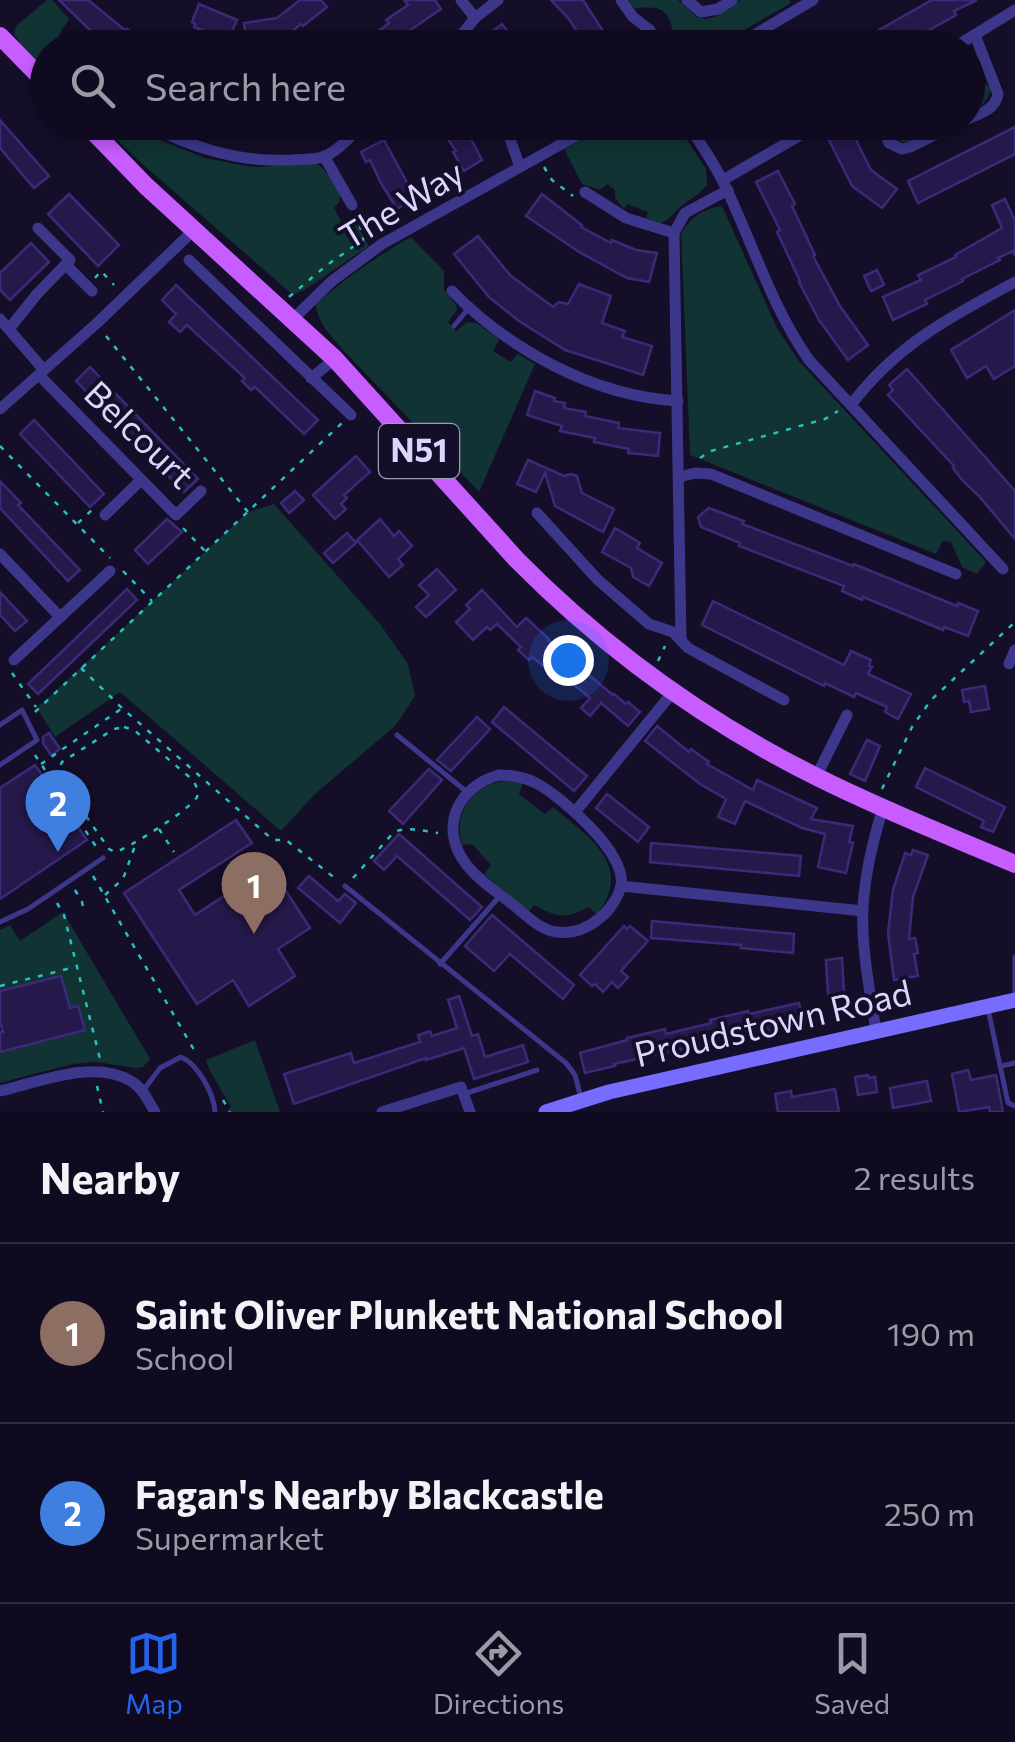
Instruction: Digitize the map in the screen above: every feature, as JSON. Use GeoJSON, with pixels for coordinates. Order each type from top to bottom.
{"type":"FeatureCollection","features":[{"type":"Feature","properties":{"kind":"main road"},"geometry":{"type":"LineString","coordinates":[[0,36],[30,67]]}},
{"type":"Feature","properties":{"kind":"main road","name":"N51"},"geometry":{"type":"LineString","coordinates":[[101,140],[194,230],[278,300],[517,560],[577,617],[644,671],[739,734],[816,776],[1015,864]]}},
{"type":"Feature","properties":{"kind":"main road","name":"Proudstown Road"},"geometry":{"type":"LineString","coordinates":[[546,1112],[609,1092],[1015,1000]]}},
{"type":"Feature","properties":{"kind":"street"},"geometry":{"type":"LineString","coordinates":[[461,0],[476,18]]}},
{"type":"Feature","properties":{"kind":"street"},"geometry":{"type":"LineString","coordinates":[[466,30],[498,0]]}},
{"type":"Feature","properties":{"kind":"street"},"geometry":{"type":"LineString","coordinates":[[620,0],[650,30]]}},
{"type":"Feature","properties":{"kind":"street"},"geometry":{"type":"LineString","coordinates":[[686,0],[701,12],[718,9],[732,0]]}},
{"type":"Feature","properties":{"kind":"street"},"geometry":{"type":"LineString","coordinates":[[762,30],[813,0]]}},
{"type":"Feature","properties":{"kind":"street"},"geometry":{"type":"LineString","coordinates":[[983,30],[1015,10]]}},
{"type":"Feature","properties":{"kind":"street"},"geometry":{"type":"LineString","coordinates":[[985,61],[998,94],[992,108],[985,111]]}},
{"type":"Feature","properties":{"kind":"street"},"geometry":{"type":"LineString","coordinates":[[180,140],[236,157],[284,160],[324,156],[344,140]]}},
{"type":"Feature","properties":{"kind":"street"},"geometry":{"type":"LineString","coordinates":[[510,140],[520,167]]}},
{"type":"Feature","properties":{"kind":"street","name":"The Way"},"geometry":{"type":"LineString","coordinates":[[293,319],[332,281],[382,244],[568,140]]}},
{"type":"Feature","properties":{"kind":"street"},"geometry":{"type":"LineString","coordinates":[[697,140],[725,185],[775,304],[809,360],[1002,568]]}},
{"type":"Feature","properties":{"kind":"street"},"geometry":{"type":"LineString","coordinates":[[677,636],[679,478],[674,233],[685,213],[795,140]]}},
{"type":"Feature","properties":{"kind":"street"},"geometry":{"type":"LineString","coordinates":[[889,140],[902,148],[925,140]]}},
{"type":"Feature","properties":{"kind":"street"},"geometry":{"type":"LineString","coordinates":[[324,156],[352,205]]}},
{"type":"Feature","properties":{"kind":"street"},"geometry":{"type":"LineString","coordinates":[[584,192],[626,218],[674,233]]}},
{"type":"Feature","properties":{"kind":"street"},"geometry":{"type":"LineString","coordinates":[[4,324],[70,260],[38,228]]}},
{"type":"Feature","properties":{"kind":"street"},"geometry":{"type":"LineString","coordinates":[[0,410],[194,230]]}},
{"type":"Feature","properties":{"kind":"street"},"geometry":{"type":"LineString","coordinates":[[189,260],[350,416]]}},
{"type":"Feature","properties":{"kind":"street"},"geometry":{"type":"LineString","coordinates":[[66,265],[90,288]]}},
{"type":"Feature","properties":{"kind":"street"},"geometry":{"type":"LineString","coordinates":[[851,405],[869,381],[907,346],[1015,282]]}},
{"type":"Feature","properties":{"kind":"street"},"geometry":{"type":"LineString","coordinates":[[452,291],[486,324],[555,367],[625,393],[678,401]]}},
{"type":"Feature","properties":{"kind":"street"},"geometry":{"type":"LineString","coordinates":[[250,319],[278,300]]}},
{"type":"Feature","properties":{"kind":"street","name":"Belcourt"},"geometry":{"type":"LineString","coordinates":[[4,324],[42,372],[176,516],[201,491]]}},
{"type":"Feature","properties":{"kind":"street"},"geometry":{"type":"LineString","coordinates":[[311,378],[335,360]]}},
{"type":"Feature","properties":{"kind":"street"},"geometry":{"type":"LineString","coordinates":[[679,478],[695,473],[720,477],[956,574]]}},
{"type":"Feature","properties":{"kind":"street"},"geometry":{"type":"LineString","coordinates":[[105,515],[141,480]]}},
{"type":"Feature","properties":{"kind":"street"},"geometry":{"type":"LineString","coordinates":[[537,513],[622,603],[649,624],[677,636],[688,648],[784,700]]}},
{"type":"Feature","properties":{"kind":"street"},"geometry":{"type":"LineString","coordinates":[[0,554],[60,617]]}},
{"type":"Feature","properties":{"kind":"street"},"geometry":{"type":"LineString","coordinates":[[9,661],[110,571]]}},
{"type":"Feature","properties":{"kind":"street"},"geometry":{"type":"LineString","coordinates":[[1009,664],[1015,650]]}},
{"type":"Feature","properties":{"kind":"street"},"geometry":{"type":"LineString","coordinates":[[575,812],[673,692]]}},
{"type":"Feature","properties":{"kind":"street"},"geometry":{"type":"LineString","coordinates":[[816,776],[847,715]]}},
{"type":"Feature","properties":{"kind":"street"},"geometry":{"type":"LineString","coordinates":[[512,774],[544,788],[575,812],[605,844],[620,875],[613,904],[583,929],[558,932],[544,928],[468,867],[458,853],[454,836],[459,802],[487,778],[512,774]]}},
{"type":"Feature","properties":{"kind":"street"},"geometry":{"type":"LineString","coordinates":[[876,1031],[863,910],[879,806]]}},
{"type":"Feature","properties":{"kind":"street"},"geometry":{"type":"LineString","coordinates":[[620,886],[863,910]]}},
{"type":"Feature","properties":{"kind":"street"},"geometry":{"type":"LineString","coordinates":[[0,1092],[68,1075],[104,1072],[132,1081],[154,1112]]}},
{"type":"Feature","properties":{"kind":"street"},"geometry":{"type":"LineString","coordinates":[[382,1112],[462,1087],[470,1112]]}},
{"type":"Feature","properties":{"kind":"lane"},"geometry":{"type":"LineString","coordinates":[[454,326],[469,308]]}},
{"type":"Feature","properties":{"kind":"lane"},"geometry":{"type":"LineString","coordinates":[[0,725],[22,710],[37,740],[0,764]]}},
{"type":"Feature","properties":{"kind":"lane"},"geometry":{"type":"LineString","coordinates":[[397,735],[467,792]]}},
{"type":"Feature","properties":{"kind":"lane"},"geometry":{"type":"LineString","coordinates":[[0,922],[28,909],[103,858]]}},
{"type":"Feature","properties":{"kind":"lane"},"geometry":{"type":"LineString","coordinates":[[345,886],[566,1064],[575,1075],[582,1101]]}},
{"type":"Feature","properties":{"kind":"lane"},"geometry":{"type":"LineString","coordinates":[[440,964],[501,895]]}},
{"type":"Feature","properties":{"kind":"lane"},"geometry":{"type":"LineString","coordinates":[[1015,957],[1015,1000]]}},
{"type":"Feature","properties":{"kind":"lane"},"geometry":{"type":"LineString","coordinates":[[988,1006],[1008,1103],[1015,1106]]}},
{"type":"Feature","properties":{"kind":"lane"},"geometry":{"type":"LineString","coordinates":[[142,1091],[151,1078],[181,1057],[190,1061],[216,1106],[215,1112]]}},
{"type":"Feature","properties":{"kind":"lane"},"geometry":{"type":"LineString","coordinates":[[1000,1066],[1015,1063]]}},
{"type":"Feature","properties":{"kind":"lane"},"geometry":{"type":"LineString","coordinates":[[464,1094],[538,1070]]}},
{"type":"Feature","properties":{"kind":"path"},"geometry":{"type":"LineString","coordinates":[[538,157],[560,188],[574,196],[584,192]]}},
{"type":"Feature","properties":{"kind":"path"},"geometry":{"type":"LineString","coordinates":[[278,300],[362,240],[359,218],[352,205]]}},
{"type":"Feature","properties":{"kind":"path"},"geometry":{"type":"LineString","coordinates":[[90,288],[101,272],[125,296]]}},
{"type":"Feature","properties":{"kind":"path"},"geometry":{"type":"LineString","coordinates":[[96,324],[248,512]]}},
{"type":"Feature","properties":{"kind":"path"},"geometry":{"type":"LineString","coordinates":[[695,473],[696,464],[711,451],[825,418],[851,405]]}},
{"type":"Feature","properties":{"kind":"path"},"geometry":{"type":"LineString","coordinates":[[28,721],[37,708],[350,416]]}},
{"type":"Feature","properties":{"kind":"path"},"geometry":{"type":"LineString","coordinates":[[0,446],[153,602]]}},
{"type":"Feature","properties":{"kind":"path"},"geometry":{"type":"LineString","coordinates":[[76,524],[92,508],[105,515]]}},
{"type":"Feature","properties":{"kind":"path"},"geometry":{"type":"LineString","coordinates":[[176,516],[206,552]]}},
{"type":"Feature","properties":{"kind":"path"},"geometry":{"type":"LineString","coordinates":[[879,806],[912,726],[930,700],[1015,622]]}},
{"type":"Feature","properties":{"kind":"path"},"geometry":{"type":"LineString","coordinates":[[644,671],[658,661],[677,636]]}},
{"type":"Feature","properties":{"kind":"path"},"geometry":{"type":"LineString","coordinates":[[9,661],[37,708]]}},
{"type":"Feature","properties":{"kind":"path"},"geometry":{"type":"LineString","coordinates":[[81,668],[272,840],[286,840],[345,886],[394,832],[411,829],[454,836]]}},
{"type":"Feature","properties":{"kind":"path"},"geometry":{"type":"LineString","coordinates":[[41,764],[122,708]]}},
{"type":"Feature","properties":{"kind":"path"},"geometry":{"type":"LineString","coordinates":[[124,727],[134,730],[194,781],[198,791],[196,800],[137,842],[114,852],[60,779],[62,762],[124,727]]}},
{"type":"Feature","properties":{"kind":"path"},"geometry":{"type":"LineString","coordinates":[[29,745],[103,858]]}},
{"type":"Feature","properties":{"kind":"path"},"geometry":{"type":"LineString","coordinates":[[158,828],[174,852]]}},
{"type":"Feature","properties":{"kind":"path"},"geometry":{"type":"LineString","coordinates":[[104,896],[123,879],[137,842]]}},
{"type":"Feature","properties":{"kind":"path"},"geometry":{"type":"LineString","coordinates":[[88,868],[201,1062]]}},
{"type":"Feature","properties":{"kind":"path"},"geometry":{"type":"LineString","coordinates":[[70,881],[84,911]]}},
{"type":"Feature","properties":{"kind":"path"},"geometry":{"type":"LineString","coordinates":[[52,893],[64,915],[101,1066]]}},
{"type":"Feature","properties":{"kind":"path"},"geometry":{"type":"LineString","coordinates":[[0,986],[76,967]]}},
{"type":"Feature","properties":{"kind":"path"},"geometry":{"type":"LineString","coordinates":[[97,1084],[103,1112]]}},
{"type":"Feature","properties":{"kind":"path"},"geometry":{"type":"LineString","coordinates":[[220,1095],[230,1112]]}},
{"type":"Feature","properties":{"kind":"green space"},"geometry":{"type":"Polygon","coordinates":[[[47,0],[52,0],[69,19],[62,30],[30,30],[30,54],[14,34],[16,26],[47,0]]]}},
{"type":"Feature","properties":{"kind":"green space"},"geometry":{"type":"Polygon","coordinates":[[[628,0],[678,0],[705,19],[741,0],[791,3],[744,30],[673,30],[664,12],[634,8],[628,0]]]}},
{"type":"Feature","properties":{"kind":"green space"},"geometry":{"type":"Polygon","coordinates":[[[117,140],[160,140],[205,158],[253,167],[317,164],[339,191],[340,199],[334,208],[343,225],[354,220],[369,246],[293,295],[117,140]]]}},
{"type":"Feature","properties":{"kind":"green space"},"geometry":{"type":"Polygon","coordinates":[[[580,140],[687,140],[706,169],[707,185],[661,223],[646,218],[648,212],[627,204],[624,209],[615,198],[615,190],[607,184],[600,190],[582,184],[564,149],[580,140]]]}},
{"type":"Feature","properties":{"kind":"green space"},"geometry":{"type":"Polygon","coordinates":[[[722,206],[777,328],[798,360],[986,562],[977,574],[962,567],[951,542],[943,541],[936,554],[690,455],[681,234],[698,215],[722,206]]]}},
{"type":"Feature","properties":{"kind":"green space"},"geometry":{"type":"Polygon","coordinates":[[[411,237],[444,271],[444,290],[457,310],[448,322],[456,331],[467,322],[477,323],[499,339],[493,351],[511,362],[518,354],[535,364],[479,492],[343,350],[317,311],[316,304],[339,285],[411,237]]]}},
{"type":"Feature","properties":{"kind":"green space"},"geometry":{"type":"Polygon","coordinates":[[[274,504],[380,624],[408,664],[415,696],[395,726],[315,794],[281,831],[120,692],[55,737],[37,708],[248,512],[274,504]]]}},
{"type":"Feature","properties":{"kind":"green space"},"geometry":{"type":"Polygon","coordinates":[[[506,781],[523,783],[519,794],[545,814],[553,807],[603,854],[611,881],[597,915],[589,907],[561,915],[534,905],[528,913],[484,874],[491,865],[472,844],[462,845],[460,822],[468,802],[484,788],[506,781]]]}},
{"type":"Feature","properties":{"kind":"green space"},"geometry":{"type":"Polygon","coordinates":[[[63,912],[150,1059],[136,1068],[96,1062],[72,1064],[0,1083],[0,1052],[84,1029],[78,1006],[70,1008],[61,976],[0,991],[0,930],[10,925],[20,941],[63,912]]]}},
{"type":"Feature","properties":{"kind":"green space"},"geometry":{"type":"Polygon","coordinates":[[[255,1040],[280,1112],[226,1112],[231,1107],[206,1060],[255,1040]]]}},
{"type":"Feature","properties":{"kind":"building"},"geometry":{"type":"Polygon","coordinates":[[[59,0],[88,0],[125,30],[90,30],[59,0]]]}},
{"type":"Feature","properties":{"kind":"building"},"geometry":{"type":"Polygon","coordinates":[[[300,0],[321,0],[327,7],[294,30],[245,30],[244,23],[277,18],[300,0]]]}},
{"type":"Feature","properties":{"kind":"building"},"geometry":{"type":"Polygon","coordinates":[[[404,0],[435,0],[441,9],[410,30],[380,30],[389,23],[386,20],[408,5],[404,0]]]}},
{"type":"Feature","properties":{"kind":"building"},"geometry":{"type":"Polygon","coordinates":[[[551,0],[583,0],[602,30],[576,30],[551,0]]]}},
{"type":"Feature","properties":{"kind":"building"},"geometry":{"type":"Polygon","coordinates":[[[932,0],[977,0],[929,30],[879,30],[932,0]]]}},
{"type":"Feature","properties":{"kind":"building"},"geometry":{"type":"Polygon","coordinates":[[[199,4],[237,20],[233,30],[201,30],[192,22],[199,4]]]}},
{"type":"Feature","properties":{"kind":"building"},"geometry":{"type":"Polygon","coordinates":[[[0,120],[49,176],[34,188],[0,148],[0,120]]]}},
{"type":"Feature","properties":{"kind":"building"},"geometry":{"type":"Polygon","coordinates":[[[1015,127],[1015,154],[918,203],[908,181],[1015,127]]]}},
{"type":"Feature","properties":{"kind":"building"},"geometry":{"type":"Polygon","coordinates":[[[384,140],[415,197],[397,209],[370,160],[366,162],[361,152],[384,140]]]}},
{"type":"Feature","properties":{"kind":"building"},"geometry":{"type":"Polygon","coordinates":[[[448,140],[471,140],[482,160],[464,171],[453,152],[456,151],[448,140]]]}},
{"type":"Feature","properties":{"kind":"building"},"geometry":{"type":"Polygon","coordinates":[[[829,140],[856,140],[871,170],[897,189],[882,208],[852,186],[829,140]]]}},
{"type":"Feature","properties":{"kind":"building"},"geometry":{"type":"Polygon","coordinates":[[[778,171],[795,204],[792,206],[813,256],[840,306],[868,345],[848,360],[819,320],[799,282],[777,232],[780,230],[756,182],[778,171]]]}},
{"type":"Feature","properties":{"kind":"building"},"geometry":{"type":"Polygon","coordinates":[[[69,194],[119,245],[98,266],[48,214],[69,194]]]}},
{"type":"Feature","properties":{"kind":"building"},"geometry":{"type":"Polygon","coordinates":[[[542,194],[581,227],[611,243],[612,240],[657,253],[649,282],[627,278],[526,216],[542,194]]]}},
{"type":"Feature","properties":{"kind":"building"},"geometry":{"type":"Polygon","coordinates":[[[1005,199],[1015,221],[1015,256],[1013,251],[998,258],[925,300],[927,304],[893,320],[883,297],[921,280],[918,275],[1002,228],[992,205],[1005,199]]]}},
{"type":"Feature","properties":{"kind":"building"},"geometry":{"type":"Polygon","coordinates":[[[478,236],[510,275],[553,307],[559,302],[568,304],[579,284],[611,296],[602,323],[625,331],[622,337],[652,346],[643,375],[565,350],[489,297],[454,254],[478,236]]]}},
{"type":"Feature","properties":{"kind":"building"},"geometry":{"type":"Polygon","coordinates":[[[31,243],[49,262],[10,300],[0,290],[0,273],[31,243]]]}},
{"type":"Feature","properties":{"kind":"building"},"geometry":{"type":"Polygon","coordinates":[[[877,270],[884,285],[871,291],[864,276],[877,270]]]}},
{"type":"Feature","properties":{"kind":"building"},"geometry":{"type":"Polygon","coordinates":[[[176,285],[318,420],[304,434],[255,387],[251,390],[242,381],[245,378],[187,325],[180,332],[169,322],[176,314],[162,300],[176,285]]]}},
{"type":"Feature","properties":{"kind":"building"},"geometry":{"type":"Polygon","coordinates":[[[1015,310],[1015,366],[994,379],[986,366],[967,378],[951,350],[1015,310]]]}},
{"type":"Feature","properties":{"kind":"building"},"geometry":{"type":"Polygon","coordinates":[[[90,367],[198,479],[184,492],[76,381],[90,367]]]}},
{"type":"Feature","properties":{"kind":"building"},"geometry":{"type":"Polygon","coordinates":[[[907,369],[1015,491],[1015,539],[888,395],[893,390],[889,385],[907,369]]]}},
{"type":"Feature","properties":{"kind":"building"},"geometry":{"type":"Polygon","coordinates":[[[535,391],[565,403],[564,408],[586,412],[585,416],[619,423],[618,428],[660,433],[658,456],[628,453],[629,449],[560,431],[562,426],[527,415],[535,391]]]}},
{"type":"Feature","properties":{"kind":"building"},"geometry":{"type":"Polygon","coordinates":[[[34,420],[104,494],[90,507],[20,434],[34,420]]]}},
{"type":"Feature","properties":{"kind":"building"},"geometry":{"type":"Polygon","coordinates":[[[356,456],[370,472],[344,495],[347,498],[341,504],[346,509],[335,519],[313,495],[356,456]]]}},
{"type":"Feature","properties":{"kind":"building"},"geometry":{"type":"Polygon","coordinates":[[[528,460],[564,476],[577,476],[582,493],[614,509],[603,532],[555,506],[545,473],[536,492],[517,484],[528,460]]]}},
{"type":"Feature","properties":{"kind":"building"},"geometry":{"type":"Polygon","coordinates":[[[0,481],[80,570],[68,581],[0,508],[0,481]]]}},
{"type":"Feature","properties":{"kind":"building"},"geometry":{"type":"Polygon","coordinates":[[[295,491],[304,500],[289,513],[281,503],[295,491]]]}},
{"type":"Feature","properties":{"kind":"building"},"geometry":{"type":"Polygon","coordinates":[[[709,508],[744,521],[742,524],[978,611],[968,636],[944,627],[943,630],[863,597],[862,600],[842,591],[844,586],[739,546],[740,543],[701,527],[698,517],[709,508]]]}},
{"type":"Feature","properties":{"kind":"building"},"geometry":{"type":"Polygon","coordinates":[[[167,519],[182,532],[148,564],[135,550],[167,519]]]}},
{"type":"Feature","properties":{"kind":"building"},"geometry":{"type":"Polygon","coordinates":[[[380,519],[394,536],[399,531],[412,546],[398,559],[403,565],[389,577],[357,540],[380,519]]]}},
{"type":"Feature","properties":{"kind":"building"},"geometry":{"type":"Polygon","coordinates":[[[615,528],[662,563],[649,586],[633,577],[631,568],[602,552],[615,528]]]}},
{"type":"Feature","properties":{"kind":"building"},"geometry":{"type":"Polygon","coordinates":[[[347,533],[356,543],[333,563],[324,553],[347,533]]]}},
{"type":"Feature","properties":{"kind":"building"},"geometry":{"type":"Polygon","coordinates":[[[437,569],[456,590],[426,617],[416,607],[429,595],[419,585],[437,569]]]}},
{"type":"Feature","properties":{"kind":"building"},"geometry":{"type":"Polygon","coordinates":[[[127,589],[137,600],[38,694],[28,684],[127,589]]]}},
{"type":"Feature","properties":{"kind":"building"},"geometry":{"type":"Polygon","coordinates":[[[482,590],[517,627],[526,618],[613,695],[640,712],[628,726],[601,703],[590,716],[581,708],[590,698],[562,675],[559,678],[532,657],[529,660],[497,624],[490,630],[487,627],[473,640],[456,622],[482,590]]]}},
{"type":"Feature","properties":{"kind":"building"},"geometry":{"type":"Polygon","coordinates":[[[0,592],[27,621],[15,631],[0,615],[0,592]]]}},
{"type":"Feature","properties":{"kind":"building"},"geometry":{"type":"Polygon","coordinates":[[[713,601],[844,665],[851,651],[871,660],[868,674],[911,694],[898,719],[885,712],[887,707],[856,693],[854,697],[825,683],[824,686],[702,625],[713,601]]]}},
{"type":"Feature","properties":{"kind":"building"},"geometry":{"type":"Polygon","coordinates":[[[985,686],[989,709],[971,712],[962,690],[985,686]]]}},
{"type":"Feature","properties":{"kind":"building"},"geometry":{"type":"Polygon","coordinates":[[[504,707],[587,776],[574,791],[492,722],[504,707]]]}},
{"type":"Feature","properties":{"kind":"building"},"geometry":{"type":"Polygon","coordinates":[[[477,717],[490,729],[451,771],[437,760],[477,717]]]}},
{"type":"Feature","properties":{"kind":"building"},"geometry":{"type":"Polygon","coordinates":[[[657,726],[707,764],[753,790],[757,780],[817,808],[811,819],[853,826],[846,873],[818,867],[825,834],[802,828],[745,801],[735,824],[718,817],[726,799],[645,741],[657,726]]]}},
{"type":"Feature","properties":{"kind":"building"},"geometry":{"type":"Polygon","coordinates":[[[49,733],[60,749],[51,755],[43,743],[43,737],[49,733]]]}},
{"type":"Feature","properties":{"kind":"building"},"geometry":{"type":"Polygon","coordinates":[[[867,740],[880,746],[865,781],[850,774],[867,740]]]}},
{"type":"Feature","properties":{"kind":"building"},"geometry":{"type":"Polygon","coordinates":[[[35,765],[87,840],[0,899],[0,788],[35,765]]]}},
{"type":"Feature","properties":{"kind":"building"},"geometry":{"type":"Polygon","coordinates":[[[925,768],[1005,807],[993,832],[981,827],[984,821],[916,787],[925,768]]]}},
{"type":"Feature","properties":{"kind":"building"},"geometry":{"type":"Polygon","coordinates":[[[429,769],[442,780],[403,824],[389,811],[429,769]]]}},
{"type":"Feature","properties":{"kind":"building"},"geometry":{"type":"Polygon","coordinates":[[[607,794],[649,827],[638,842],[596,808],[607,794]]]}},
{"type":"Feature","properties":{"kind":"building"},"geometry":{"type":"Polygon","coordinates":[[[236,820],[252,843],[179,890],[195,915],[233,890],[250,915],[286,891],[310,928],[278,949],[295,976],[249,1006],[233,980],[197,1004],[124,893],[236,820]]]}},
{"type":"Feature","properties":{"kind":"building"},"geometry":{"type":"Polygon","coordinates":[[[399,834],[482,907],[470,920],[397,856],[384,870],[374,861],[399,834]]]}},
{"type":"Feature","properties":{"kind":"building"},"geometry":{"type":"Polygon","coordinates":[[[651,843],[801,856],[799,876],[650,862],[651,843]]]}},
{"type":"Feature","properties":{"kind":"building"},"geometry":{"type":"Polygon","coordinates":[[[913,850],[928,855],[913,897],[909,939],[915,938],[918,976],[894,980],[888,933],[893,890],[905,853],[911,855],[913,850]]]}},
{"type":"Feature","properties":{"kind":"building"},"geometry":{"type":"Polygon","coordinates":[[[309,876],[338,901],[345,894],[356,903],[340,923],[298,888],[309,876]]]}},
{"type":"Feature","properties":{"kind":"building"},"geometry":{"type":"Polygon","coordinates":[[[492,915],[574,985],[563,999],[510,954],[494,971],[465,946],[492,915]]]}},
{"type":"Feature","properties":{"kind":"building"},"geometry":{"type":"Polygon","coordinates":[[[652,921],[794,934],[793,953],[651,938],[652,921]]]}},
{"type":"Feature","properties":{"kind":"building"},"geometry":{"type":"Polygon","coordinates":[[[624,926],[630,926],[648,941],[621,971],[628,977],[618,988],[612,982],[603,992],[580,975],[624,926]]]}},
{"type":"Feature","properties":{"kind":"building"},"geometry":{"type":"Polygon","coordinates":[[[842,958],[844,993],[828,994],[826,960],[842,958]]]}},
{"type":"Feature","properties":{"kind":"building"},"geometry":{"type":"Polygon","coordinates":[[[61,976],[70,1008],[78,1006],[85,1030],[0,1052],[0,991],[61,976]]]}},
{"type":"Feature","properties":{"kind":"building"},"geometry":{"type":"Polygon","coordinates":[[[459,996],[472,1036],[478,1034],[485,1057],[523,1045],[528,1062],[474,1079],[464,1048],[294,1104],[284,1074],[351,1053],[354,1063],[420,1042],[418,1035],[430,1031],[432,1036],[457,1028],[448,1000],[459,996]]]}},
{"type":"Feature","properties":{"kind":"building"},"geometry":{"type":"Polygon","coordinates":[[[799,1003],[802,1014],[796,1015],[798,1025],[768,1032],[766,1025],[585,1073],[580,1053],[665,1029],[666,1034],[748,1011],[749,1014],[799,1003]]]}},
{"type":"Feature","properties":{"kind":"building"},"geometry":{"type":"Polygon","coordinates":[[[968,1070],[971,1080],[996,1075],[1003,1112],[990,1112],[989,1107],[959,1112],[952,1074],[968,1070]]]}},
{"type":"Feature","properties":{"kind":"building"},"geometry":{"type":"Polygon","coordinates":[[[855,1077],[875,1077],[877,1092],[858,1095],[855,1077]]]}},
{"type":"Feature","properties":{"kind":"building"},"geometry":{"type":"Polygon","coordinates":[[[927,1081],[931,1101],[893,1108],[890,1088],[927,1081]]]}},
{"type":"Feature","properties":{"kind":"building"},"geometry":{"type":"Polygon","coordinates":[[[835,1089],[839,1112],[778,1112],[775,1094],[791,1091],[792,1097],[835,1089]]]}},
{"type":"Feature","properties":{"kind":"place","name":"Fagan's Nearby Blackcastle"},"geometry":{"type":"Point","coordinates":[58,852]}},
{"type":"Feature","properties":{"kind":"place","name":"Saint Oliver Plunkett National School"},"geometry":{"type":"Point","coordinates":[254,934]}}]}
